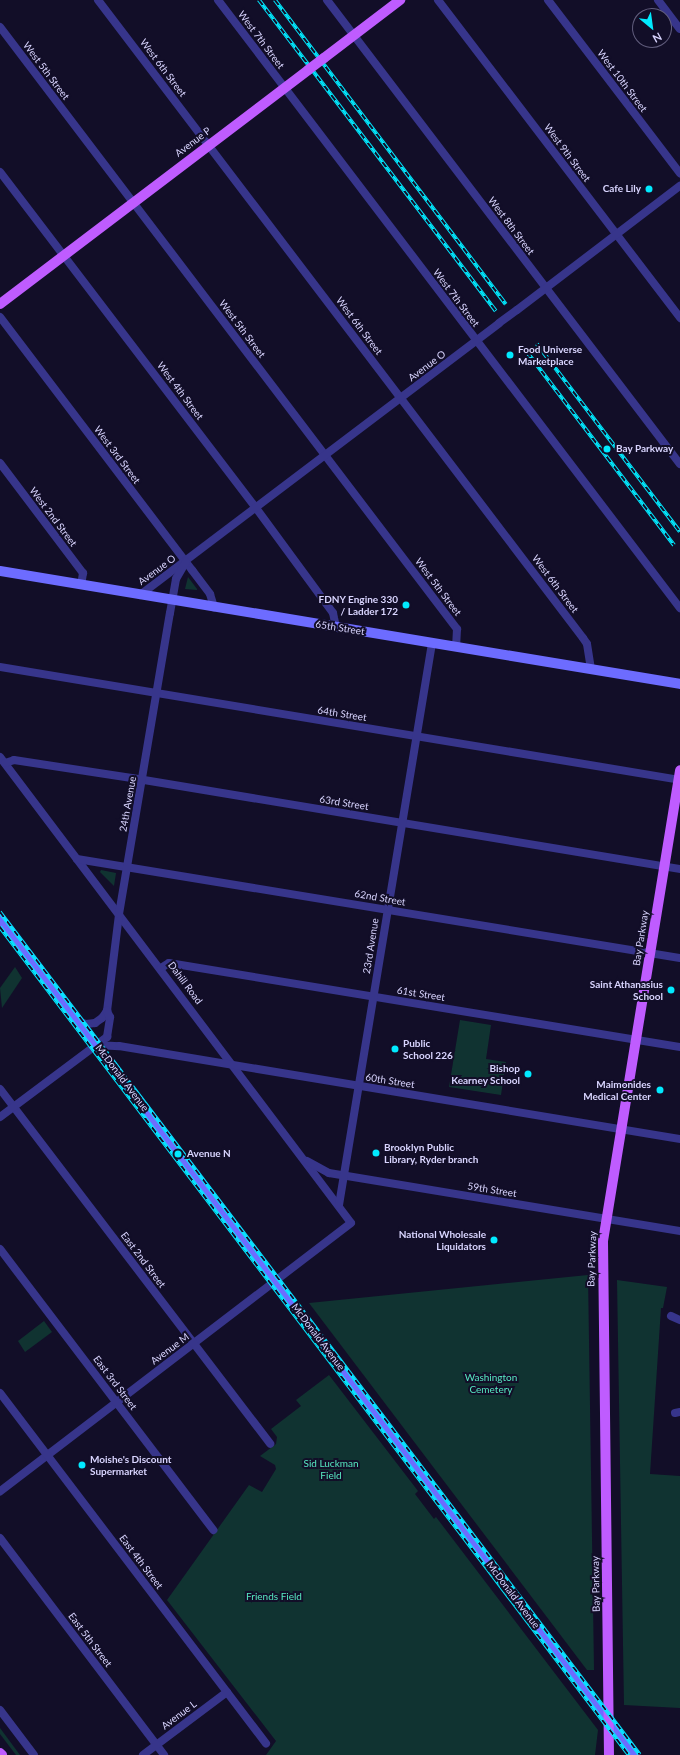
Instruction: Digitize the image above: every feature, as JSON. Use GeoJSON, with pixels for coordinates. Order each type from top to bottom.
{"type":"FeatureCollection","features":[{"type":"Feature","properties":{"kind":"main road","name":"Avenue P"},"geometry":{"type":"LineString","coordinates":[[0,304],[400,0]]}},
{"type":"Feature","properties":{"kind":"main road","name":"65th Street"},"geometry":{"type":"LineString","coordinates":[[0,571],[680,684]]}},
{"type":"Feature","properties":{"kind":"main road","name":"Bay Parkway"},"geometry":{"type":"LineString","coordinates":[[609,1755],[610,1722],[603,1262],[606,1219],[679,777]]}},
{"type":"Feature","properties":{"kind":"main road","name":"McDonald Avenue"},"geometry":{"type":"LineString","coordinates":[[0,918],[635,1755]]}},
{"type":"Feature","properties":{"kind":"street","name":"West 6th Street"},"geometry":{"type":"LineString","coordinates":[[98,0],[583,638],[587,644],[592,669]]}},
{"type":"Feature","properties":{"kind":"street","name":"West 7th Street"},"geometry":{"type":"LineString","coordinates":[[218,0],[680,608]]}},
{"type":"Feature","properties":{"kind":"street","name":"West 8th Street"},"geometry":{"type":"LineString","coordinates":[[327,0],[680,464]]}},
{"type":"Feature","properties":{"kind":"street","name":"West 9th Street"},"geometry":{"type":"LineString","coordinates":[[438,0],[680,318]]}},
{"type":"Feature","properties":{"kind":"street","name":"West 10th Street"},"geometry":{"type":"LineString","coordinates":[[548,0],[680,174]]}},
{"type":"Feature","properties":{"kind":"street"},"geometry":{"type":"LineString","coordinates":[[658,0],[680,29]]}},
{"type":"Feature","properties":{"kind":"street","name":"West 5th Street"},"geometry":{"type":"LineString","coordinates":[[0,26],[457,629],[456,647]]}},
{"type":"Feature","properties":{"kind":"street","name":"West 4th Street"},"geometry":{"type":"LineString","coordinates":[[0,172],[256,508],[333,613],[336,627]]}},
{"type":"Feature","properties":{"kind":"street","name":"Avenue O"},"geometry":{"type":"LineString","coordinates":[[140,595],[175,566],[186,562],[680,186]]}},
{"type":"Feature","properties":{"kind":"street","name":"West 3rd Street"},"geometry":{"type":"LineString","coordinates":[[0,317],[210,594],[214,607]]}},
{"type":"Feature","properties":{"kind":"street","name":"West 2nd Street"},"geometry":{"type":"LineString","coordinates":[[0,463],[83,572],[81,585]]}},
{"type":"Feature","properties":{"kind":"street","name":"Avenue O"},"geometry":{"type":"LineString","coordinates":[[172,600],[176,578],[186,562]]}},
{"type":"Feature","properties":{"kind":"street","name":"24th Avenue"},"geometry":{"type":"LineString","coordinates":[[97,1045],[107,1037],[110,1017],[107,1011],[119,914],[172,600]]}},
{"type":"Feature","properties":{"kind":"street","name":"23rd Avenue"},"geometry":{"type":"LineString","coordinates":[[339,1205],[342,1175],[432,643]]}},
{"type":"Feature","properties":{"kind":"street","name":"64th Street"},"geometry":{"type":"LineString","coordinates":[[0,667],[416,736],[679,777]]}},
{"type":"Feature","properties":{"kind":"street","name":"63rd Street"},"geometry":{"type":"LineString","coordinates":[[3,760],[14,760],[142,780],[680,869]]}},
{"type":"Feature","properties":{"kind":"street","name":"Dahill Road"},"geometry":{"type":"LineString","coordinates":[[3,760],[234,1065],[305,1160],[315,1177],[339,1205],[351,1223]]}},
{"type":"Feature","properties":{"kind":"street","name":"62nd Street"},"geometry":{"type":"LineString","coordinates":[[77,858],[680,958]]}},
{"type":"Feature","properties":{"kind":"street","name":"61st Street"},"geometry":{"type":"LineString","coordinates":[[161,968],[169,963],[680,1046]]}},
{"type":"Feature","properties":{"kind":"street"},"geometry":{"type":"LineString","coordinates":[[78,1021],[86,1024],[95,1023],[102,1018],[107,1011]]}},
{"type":"Feature","properties":{"kind":"street"},"geometry":{"type":"LineString","coordinates":[[0,1117],[97,1045]]}},
{"type":"Feature","properties":{"kind":"street","name":"60th Street"},"geometry":{"type":"LineString","coordinates":[[97,1045],[234,1065],[680,1139]]}},
{"type":"Feature","properties":{"kind":"street","name":"East 2nd Street"},"geometry":{"type":"LineString","coordinates":[[0,1089],[270,1444]]}},
{"type":"Feature","properties":{"kind":"street","name":"59th Street"},"geometry":{"type":"LineString","coordinates":[[305,1160],[320,1170],[342,1175],[680,1231]]}},
{"type":"Feature","properties":{"kind":"street","name":"Avenue M"},"geometry":{"type":"LineString","coordinates":[[0,1491],[351,1223]]}},
{"type":"Feature","properties":{"kind":"street","name":"East 3rd Street"},"geometry":{"type":"LineString","coordinates":[[0,1248],[213,1530]]}},
{"type":"Feature","properties":{"kind":"street"},"geometry":{"type":"LineString","coordinates":[[671,1316],[680,1320]]}},
{"type":"Feature","properties":{"kind":"street","name":"East 4th Street"},"geometry":{"type":"LineString","coordinates":[[0,1393],[266,1743]]}},
{"type":"Feature","properties":{"kind":"street","name":"East 5th Street"},"geometry":{"type":"LineString","coordinates":[[0,1538],[164,1755]]}},
{"type":"Feature","properties":{"kind":"street","name":"Avenue L"},"geometry":{"type":"LineString","coordinates":[[143,1755],[227,1692]]}},
{"type":"Feature","properties":{"kind":"street"},"geometry":{"type":"LineString","coordinates":[[0,1710],[34,1755]]}},
{"type":"Feature","properties":{"kind":"green space"},"geometry":{"type":"Polygon","coordinates":[[[188,577],[197,589],[197,590],[185,589],[188,577]]]}},
{"type":"Feature","properties":{"kind":"green space"},"geometry":{"type":"Polygon","coordinates":[[[101,870],[116,873],[114,886],[100,872],[101,870]]]}},
{"type":"Feature","properties":{"kind":"green space"},"geometry":{"type":"Polygon","coordinates":[[[15,967],[22,978],[2,1008],[0,988],[15,967]]]}},
{"type":"Feature","properties":{"kind":"green space"},"geometry":{"type":"Polygon","coordinates":[[[460,1020],[491,1025],[486,1059],[506,1062],[501,1095],[449,1087],[460,1020]]]}},
{"type":"Feature","properties":{"kind":"green space","name":"Washington Cemetery"},"geometry":{"type":"Polygon","coordinates":[[[588,1275],[594,1670],[587,1670],[309,1303],[588,1275]]]}},
{"type":"Feature","properties":{"kind":"green space"},"geometry":{"type":"Polygon","coordinates":[[[617,1280],[667,1287],[663,1308],[661,1308],[650,1474],[680,1476],[680,1708],[624,1705],[617,1280]]]}},
{"type":"Feature","properties":{"kind":"green space"},"geometry":{"type":"Polygon","coordinates":[[[44,1321],[52,1332],[25,1352],[18,1341],[44,1321]]]}},
{"type":"Feature","properties":{"kind":"green space"},"geometry":{"type":"Polygon","coordinates":[[[329,1375],[418,1491],[415,1494],[434,1519],[436,1517],[598,1730],[595,1755],[266,1755],[276,1741],[167,1600],[249,1485],[262,1492],[276,1469],[275,1465],[260,1456],[276,1444],[277,1437],[271,1429],[301,1406],[296,1400],[329,1375]]]}},
{"type":"Feature","properties":{"kind":"green space"},"geometry":{"type":"Polygon","coordinates":[[[0,1728],[20,1755],[16,1755],[0,1734],[0,1728]]]}},
{"type":"Feature","properties":{"kind":"railway"},"geometry":{"type":"LineString","coordinates":[[259,0],[496,311]]}},
{"type":"Feature","properties":{"kind":"railway"},"geometry":{"type":"LineString","coordinates":[[275,0],[506,304]]}},
{"type":"Feature","properties":{"kind":"railway"},"geometry":{"type":"LineString","coordinates":[[537,344],[680,532]]}},
{"type":"Feature","properties":{"kind":"railway"},"geometry":{"type":"LineString","coordinates":[[527,352],[674,545]]}},
{"type":"Feature","properties":{"kind":"railway"},"geometry":{"type":"LineString","coordinates":[[0,912],[640,1755]]}},
{"type":"Feature","properties":{"kind":"railway"},"geometry":{"type":"LineString","coordinates":[[0,927],[629,1755]]}},
{"type":"Feature","properties":{"kind":"place","name":"Cafe Lily"},"geometry":{"type":"Point","coordinates":[649,189]}},
{"type":"Feature","properties":{"kind":"place","name":"Food Universe Marketplace"},"geometry":{"type":"Point","coordinates":[510,355]}},
{"type":"Feature","properties":{"kind":"place","name":"Bay Parkway"},"geometry":{"type":"Point","coordinates":[607,449]}},
{"type":"Feature","properties":{"kind":"place","name":"FDNY Engine 330 / Ladder 172"},"geometry":{"type":"Point","coordinates":[406,605]}},
{"type":"Feature","properties":{"kind":"place","name":"Saint Athanasius School"},"geometry":{"type":"Point","coordinates":[671,990]}},
{"type":"Feature","properties":{"kind":"place","name":"Public School 226"},"geometry":{"type":"Point","coordinates":[395,1049]}},
{"type":"Feature","properties":{"kind":"place","name":"Bishop Kearney School"},"geometry":{"type":"Point","coordinates":[528,1074]}},
{"type":"Feature","properties":{"kind":"place","name":"Maimonides Medical Center"},"geometry":{"type":"Point","coordinates":[660,1090]}},
{"type":"Feature","properties":{"kind":"place","name":"Brooklyn Public Library, Ryder branch"},"geometry":{"type":"Point","coordinates":[376,1153]}},
{"type":"Feature","properties":{"kind":"place","name":"Avenue N"},"geometry":{"type":"Point","coordinates":[178,1154]}},
{"type":"Feature","properties":{"kind":"place","name":"National Wholesale Liquidators"},"geometry":{"type":"Point","coordinates":[494,1240]}},
{"type":"Feature","properties":{"kind":"place","name":"Moishe's Discount Supermarket"},"geometry":{"type":"Point","coordinates":[82,1465]}},
{"type":"Feature","properties":{"kind":"park label","name":"Sid Luckman Field"},"geometry":{"type":"Point","coordinates":[331,1468]}},
{"type":"Feature","properties":{"kind":"park label","name":"Friends Field"},"geometry":{"type":"Point","coordinates":[274,1597]}}]}
